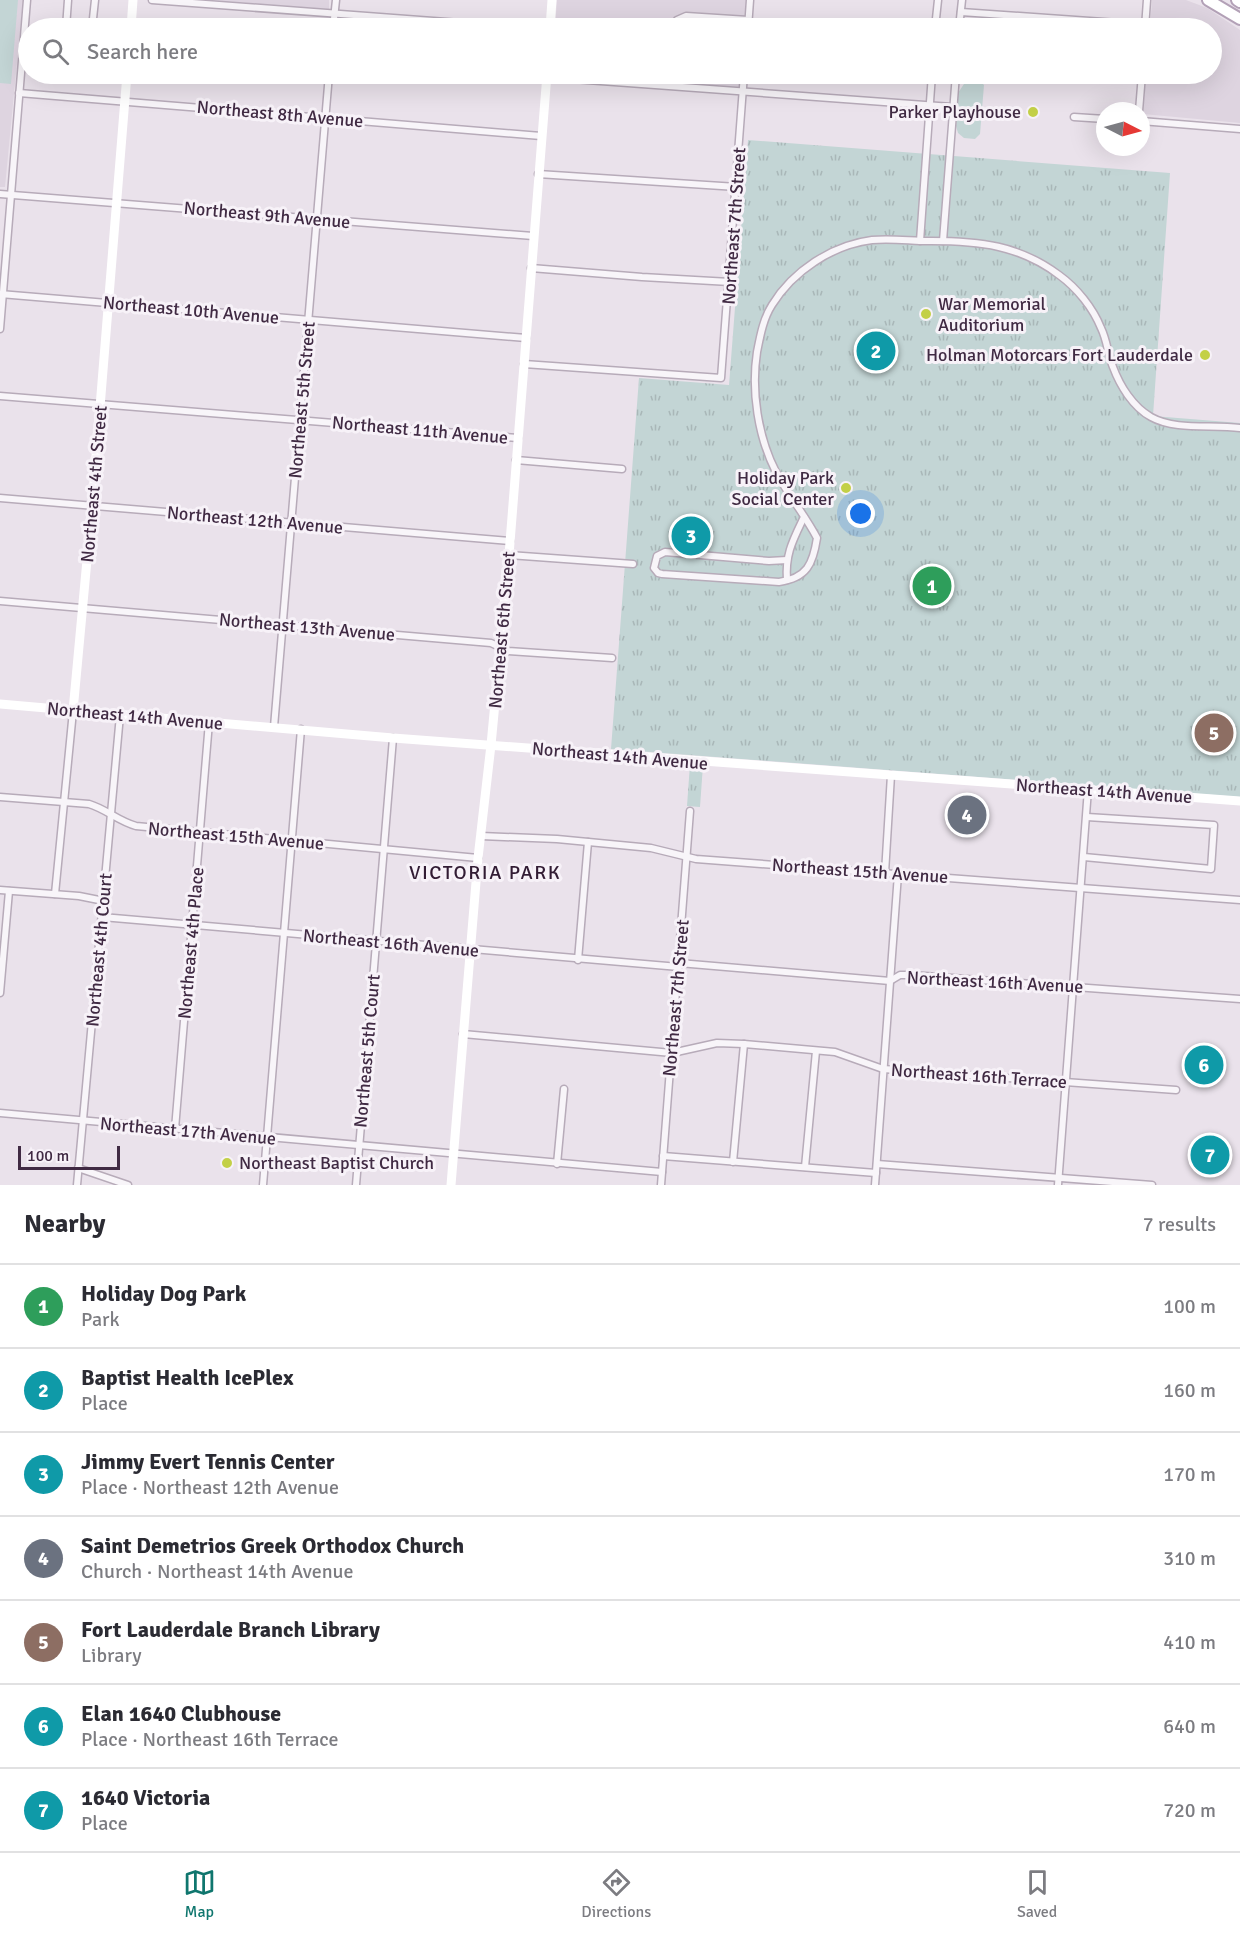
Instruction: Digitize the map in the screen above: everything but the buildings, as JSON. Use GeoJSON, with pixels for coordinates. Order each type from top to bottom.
{"type":"FeatureCollection","features":[{"type":"Feature","properties":{"kind":"main road"},"geometry":{"type":"LineString","coordinates":[[1208,0],[1240,20]]}},
{"type":"Feature","properties":{"kind":"street"},"geometry":{"type":"LineString","coordinates":[[26,18],[27,0]]}},
{"type":"Feature","properties":{"kind":"street"},"geometry":{"type":"LineString","coordinates":[[67,18],[68,0]]}},
{"type":"Feature","properties":{"kind":"street"},"geometry":{"type":"LineString","coordinates":[[93,18],[94,0]]}},
{"type":"Feature","properties":{"kind":"street"},"geometry":{"type":"LineString","coordinates":[[132,18],[133,0]]}},
{"type":"Feature","properties":{"kind":"street"},"geometry":{"type":"LineString","coordinates":[[152,0],[379,18]]}},
{"type":"Feature","properties":{"kind":"street"},"geometry":{"type":"LineString","coordinates":[[334,18],[336,0]]}},
{"type":"Feature","properties":{"kind":"street"},"geometry":{"type":"LineString","coordinates":[[551,18],[552,0]]}},
{"type":"Feature","properties":{"kind":"street"},"geometry":{"type":"LineString","coordinates":[[748,18],[750,0]]}},
{"type":"Feature","properties":{"kind":"street"},"geometry":{"type":"LineString","coordinates":[[936,18],[938,0]]}},
{"type":"Feature","properties":{"kind":"street"},"geometry":{"type":"LineString","coordinates":[[960,18],[962,0]]}},
{"type":"Feature","properties":{"kind":"street"},"geometry":{"type":"LineString","coordinates":[[1146,18],[1148,0]]}},
{"type":"Feature","properties":{"kind":"street"},"geometry":{"type":"LineString","coordinates":[[961,12],[1035,18]]}},
{"type":"Feature","properties":{"kind":"street"},"geometry":{"type":"LineString","coordinates":[[682,18],[686,16],[717,18]]}},
{"type":"Feature","properties":{"kind":"street"},"geometry":{"type":"LineString","coordinates":[[0,328],[1,294],[21,84]]}},
{"type":"Feature","properties":{"kind":"street","name":"Northeast 4th Street"},"geometry":{"type":"LineString","coordinates":[[55,894],[83,609],[126,84]]}},
{"type":"Feature","properties":{"kind":"street","name":"Northeast 5th Street"},"geometry":{"type":"LineString","coordinates":[[274,727],[328,84]]}},
{"type":"Feature","properties":{"kind":"street","name":"Northeast 6th Street"},"geometry":{"type":"LineString","coordinates":[[451,1185],[478,858],[509,555],[545,84]]}},
{"type":"Feature","properties":{"kind":"street"},"geometry":{"type":"LineString","coordinates":[[650,84],[952,107]]}},
{"type":"Feature","properties":{"kind":"street","name":"Northeast 7th Street"},"geometry":{"type":"LineString","coordinates":[[524,364],[721,378],[743,84]]}},
{"type":"Feature","properties":{"kind":"street"},"geometry":{"type":"LineString","coordinates":[[920,241],[931,84]]}},
{"type":"Feature","properties":{"kind":"street"},"geometry":{"type":"LineString","coordinates":[[943,241],[955,84]]}},
{"type":"Feature","properties":{"kind":"street"},"geometry":{"type":"LineString","coordinates":[[1140,102],[1141,84]]}},
{"type":"Feature","properties":{"kind":"street","name":"Northeast 8th Avenue"},"geometry":{"type":"LineString","coordinates":[[20,93],[541,136]]}},
{"type":"Feature","properties":{"kind":"street"},"geometry":{"type":"LineString","coordinates":[[1074,117],[1096,118]]}},
{"type":"Feature","properties":{"kind":"street"},"geometry":{"type":"LineString","coordinates":[[1150,122],[1240,129]]}},
{"type":"Feature","properties":{"kind":"street"},"geometry":{"type":"LineString","coordinates":[[537,174],[737,187]]}},
{"type":"Feature","properties":{"kind":"street","name":"Northeast 9th Avenue"},"geometry":{"type":"LineString","coordinates":[[0,194],[533,236]]}},
{"type":"Feature","properties":{"kind":"street"},"geometry":{"type":"LineString","coordinates":[[787,560],[769,561],[665,552],[657,556],[654,568],[662,574],[787,580],[797,578],[808,568],[817,538],[775,470],[763,435],[757,408],[757,355],[761,330],[771,306],[788,285],[810,264],[835,250],[870,240],[896,239],[990,244],[1013,250],[1041,263],[1061,276],[1084,299],[1101,328],[1113,369],[1131,400],[1150,417],[1175,425],[1240,428]]}},
{"type":"Feature","properties":{"kind":"street"},"geometry":{"type":"LineString","coordinates":[[531,268],[730,282]]}},
{"type":"Feature","properties":{"kind":"street","name":"Northeast 10th Avenue"},"geometry":{"type":"LineString","coordinates":[[1,294],[526,338]]}},
{"type":"Feature","properties":{"kind":"street","name":"Northeast 11th Avenue"},"geometry":{"type":"LineString","coordinates":[[0,396],[518,438]]}},
{"type":"Feature","properties":{"kind":"street","name":"Northeast 11th Avenue"},"geometry":{"type":"LineString","coordinates":[[516,460],[622,469]]}},
{"type":"Feature","properties":{"kind":"street","name":"Northeast 12th Avenue"},"geometry":{"type":"LineString","coordinates":[[0,498],[510,541]]}},
{"type":"Feature","properties":{"kind":"street"},"geometry":{"type":"LineString","coordinates":[[787,580],[787,560],[804,517]]}},
{"type":"Feature","properties":{"kind":"street"},"geometry":{"type":"LineString","coordinates":[[797,531],[813,530]]}},
{"type":"Feature","properties":{"kind":"street"},"geometry":{"type":"LineString","coordinates":[[509,555],[633,564]]}},
{"type":"Feature","properties":{"kind":"street","name":"Northeast 13th Avenue"},"geometry":{"type":"LineString","coordinates":[[0,601],[491,643],[508,651],[612,658]]}},
{"type":"Feature","properties":{"kind":"street","name":"Northeast 14th Avenue"},"geometry":{"type":"LineString","coordinates":[[0,704],[491,746],[1240,801]]}},
{"type":"Feature","properties":{"kind":"street","name":"Northeast 4th Court"},"geometry":{"type":"LineString","coordinates":[[77,1185],[120,715]]}},
{"type":"Feature","properties":{"kind":"street","name":"Northeast 4th Place"},"geometry":{"type":"LineString","coordinates":[[175,1129],[209,722]]}},
{"type":"Feature","properties":{"kind":"street"},"geometry":{"type":"LineString","coordinates":[[263,1185],[301,729]]}},
{"type":"Feature","properties":{"kind":"street","name":"Northeast 5th Court"},"geometry":{"type":"LineString","coordinates":[[356,1185],[393,738]]}},
{"type":"Feature","properties":{"kind":"street"},"geometry":{"type":"LineString","coordinates":[[885,873],[891,775]]}},
{"type":"Feature","properties":{"kind":"street"},"geometry":{"type":"LineString","coordinates":[[1059,1185],[1088,789]]}},
{"type":"Feature","properties":{"kind":"street","name":"Northeast 15th Avenue"},"geometry":{"type":"LineString","coordinates":[[0,797],[89,804],[101,808],[121,822],[136,826],[478,858]]}},
{"type":"Feature","properties":{"kind":"street","name":"Northeast 7th Street"},"geometry":{"type":"LineString","coordinates":[[661,1185],[690,811]]}},
{"type":"Feature","properties":{"kind":"street"},"geometry":{"type":"LineString","coordinates":[[1084,857],[1211,869],[1214,825],[1087,817]]}},
{"type":"Feature","properties":{"kind":"street","name":"Northeast 15th Avenue"},"geometry":{"type":"LineString","coordinates":[[481,836],[651,848],[696,859],[1240,900]]}},
{"type":"Feature","properties":{"kind":"street"},"geometry":{"type":"LineString","coordinates":[[578,960],[588,842]]}},
{"type":"Feature","properties":{"kind":"street"},"geometry":{"type":"LineString","coordinates":[[875,1185],[898,874]]}},
{"type":"Feature","properties":{"kind":"street"},"geometry":{"type":"LineString","coordinates":[[0,890],[79,896],[104,901]]}},
{"type":"Feature","properties":{"kind":"street"},"geometry":{"type":"LineString","coordinates":[[0,993],[9,891]]}},
{"type":"Feature","properties":{"kind":"street","name":"Northeast 16th Avenue"},"geometry":{"type":"LineString","coordinates":[[102,917],[578,960],[890,981],[900,975],[911,975],[1240,999]]}},
{"type":"Feature","properties":{"kind":"street","name":"Northeast 16th Terrace"},"geometry":{"type":"LineString","coordinates":[[463,1034],[672,1053],[717,1043],[744,1044],[835,1052],[883,1070],[1176,1090]]}},
{"type":"Feature","properties":{"kind":"street"},"geometry":{"type":"LineString","coordinates":[[733,1162],[744,1044]]}},
{"type":"Feature","properties":{"kind":"street"},"geometry":{"type":"LineString","coordinates":[[805,1167],[816,1051]]}},
{"type":"Feature","properties":{"kind":"street"},"geometry":{"type":"LineString","coordinates":[[557,1164],[564,1089]]}},
{"type":"Feature","properties":{"kind":"street","name":"Northeast 17th Avenue"},"geometry":{"type":"LineString","coordinates":[[0,1113],[662,1172]]}},
{"type":"Feature","properties":{"kind":"street"},"geometry":{"type":"LineString","coordinates":[[663,1156],[876,1173]]}},
{"type":"Feature","properties":{"kind":"street"},"geometry":{"type":"LineString","coordinates":[[876,1164],[1152,1185]]}},
{"type":"Feature","properties":{"kind":"street"},"geometry":{"type":"LineString","coordinates":[[78,1168],[128,1185]]}},
{"type":"Feature","properties":{"kind":"shaded area"},"geometry":{"type":"Polygon","coordinates":[[[0,0],[23,0],[21,18],[18,18],[18,52],[5,187],[0,187],[0,0]]]}},
{"type":"Feature","properties":{"kind":"shaded area"},"geometry":{"type":"Polygon","coordinates":[[[209,0],[329,0],[329,9],[209,0]]]}},
{"type":"Feature","properties":{"kind":"shaded area"},"geometry":{"type":"Polygon","coordinates":[[[557,0],[746,0],[744,18],[556,18],[557,0]]]}},
{"type":"Feature","properties":{"kind":"shaded area"},"geometry":{"type":"Polygon","coordinates":[[[1152,0],[1186,0],[1207,8],[1222,18],[1151,18],[1152,0]]]}},
{"type":"Feature","properties":{"kind":"shaded area"},"geometry":{"type":"Polygon","coordinates":[[[1222,18],[1240,30],[1240,123],[1150,115],[1150,102],[1144,102],[1145,84],[1222,84],[1222,18]]]}},
{"type":"Feature","properties":{"kind":"shaded area"},"geometry":{"type":"Polygon","coordinates":[[[696,84],[739,84],[739,87],[696,84]]]}},
{"type":"Feature","properties":{"kind":"green space"},"geometry":{"type":"Polygon","coordinates":[[[0,0],[18,0],[11,84],[0,83],[0,0]]]}},
{"type":"Feature","properties":{"kind":"green space"},"geometry":{"type":"Polygon","coordinates":[[[964,84],[984,85],[980,134],[975,139],[964,138],[958,133],[956,126],[958,93],[964,84]]]}},
{"type":"Feature","properties":{"kind":"green space"},"geometry":{"type":"Polygon","coordinates":[[[748,140],[1170,173],[1153,416],[1240,423],[1240,797],[611,749],[639,378],[729,385],[748,140]]]}},
{"type":"Feature","properties":{"kind":"green space"},"geometry":{"type":"Polygon","coordinates":[[[690,764],[703,765],[700,807],[687,806],[690,764]]]}},
{"type":"Feature","properties":{"kind":"place","name":"Parker Playhouse"},"geometry":{"type":"Point","coordinates":[1033,112]}},
{"type":"Feature","properties":{"kind":"place","name":"War Memorial Auditorium"},"geometry":{"type":"Point","coordinates":[926,314]}},
{"type":"Feature","properties":{"kind":"place","name":"Baptist Health IcePlex"},"geometry":{"type":"Point","coordinates":[876,351]}},
{"type":"Feature","properties":{"kind":"place","name":"Holman Motorcars Fort Lauderdale"},"geometry":{"type":"Point","coordinates":[1205,355]}},
{"type":"Feature","properties":{"kind":"place","name":"Holiday Park Social Center"},"geometry":{"type":"Point","coordinates":[846,488]}},
{"type":"Feature","properties":{"kind":"place","name":"Jimmy Evert Tennis Center"},"geometry":{"type":"Point","coordinates":[691,536]}},
{"type":"Feature","properties":{"kind":"place","name":"Holiday Dog Park"},"geometry":{"type":"Point","coordinates":[932,586]}},
{"type":"Feature","properties":{"kind":"place","name":"Fort Lauderdale Branch Library"},"geometry":{"type":"Point","coordinates":[1214,733]}},
{"type":"Feature","properties":{"kind":"place","name":"Saint Demetrios Greek Orthodox Church"},"geometry":{"type":"Point","coordinates":[967,815]}},
{"type":"Feature","properties":{"kind":"place","name":"Elan 1640 Clubhouse"},"geometry":{"type":"Point","coordinates":[1204,1065]}},
{"type":"Feature","properties":{"kind":"place","name":"1640 Victoria"},"geometry":{"type":"Point","coordinates":[1210,1155]}},
{"type":"Feature","properties":{"kind":"place","name":"Northeast Baptist Church"},"geometry":{"type":"Point","coordinates":[227,1163]}},
{"type":"Feature","properties":{"kind":"district","name":"VICTORIA PARK"},"geometry":{"type":"Point","coordinates":[485,872]}}]}
